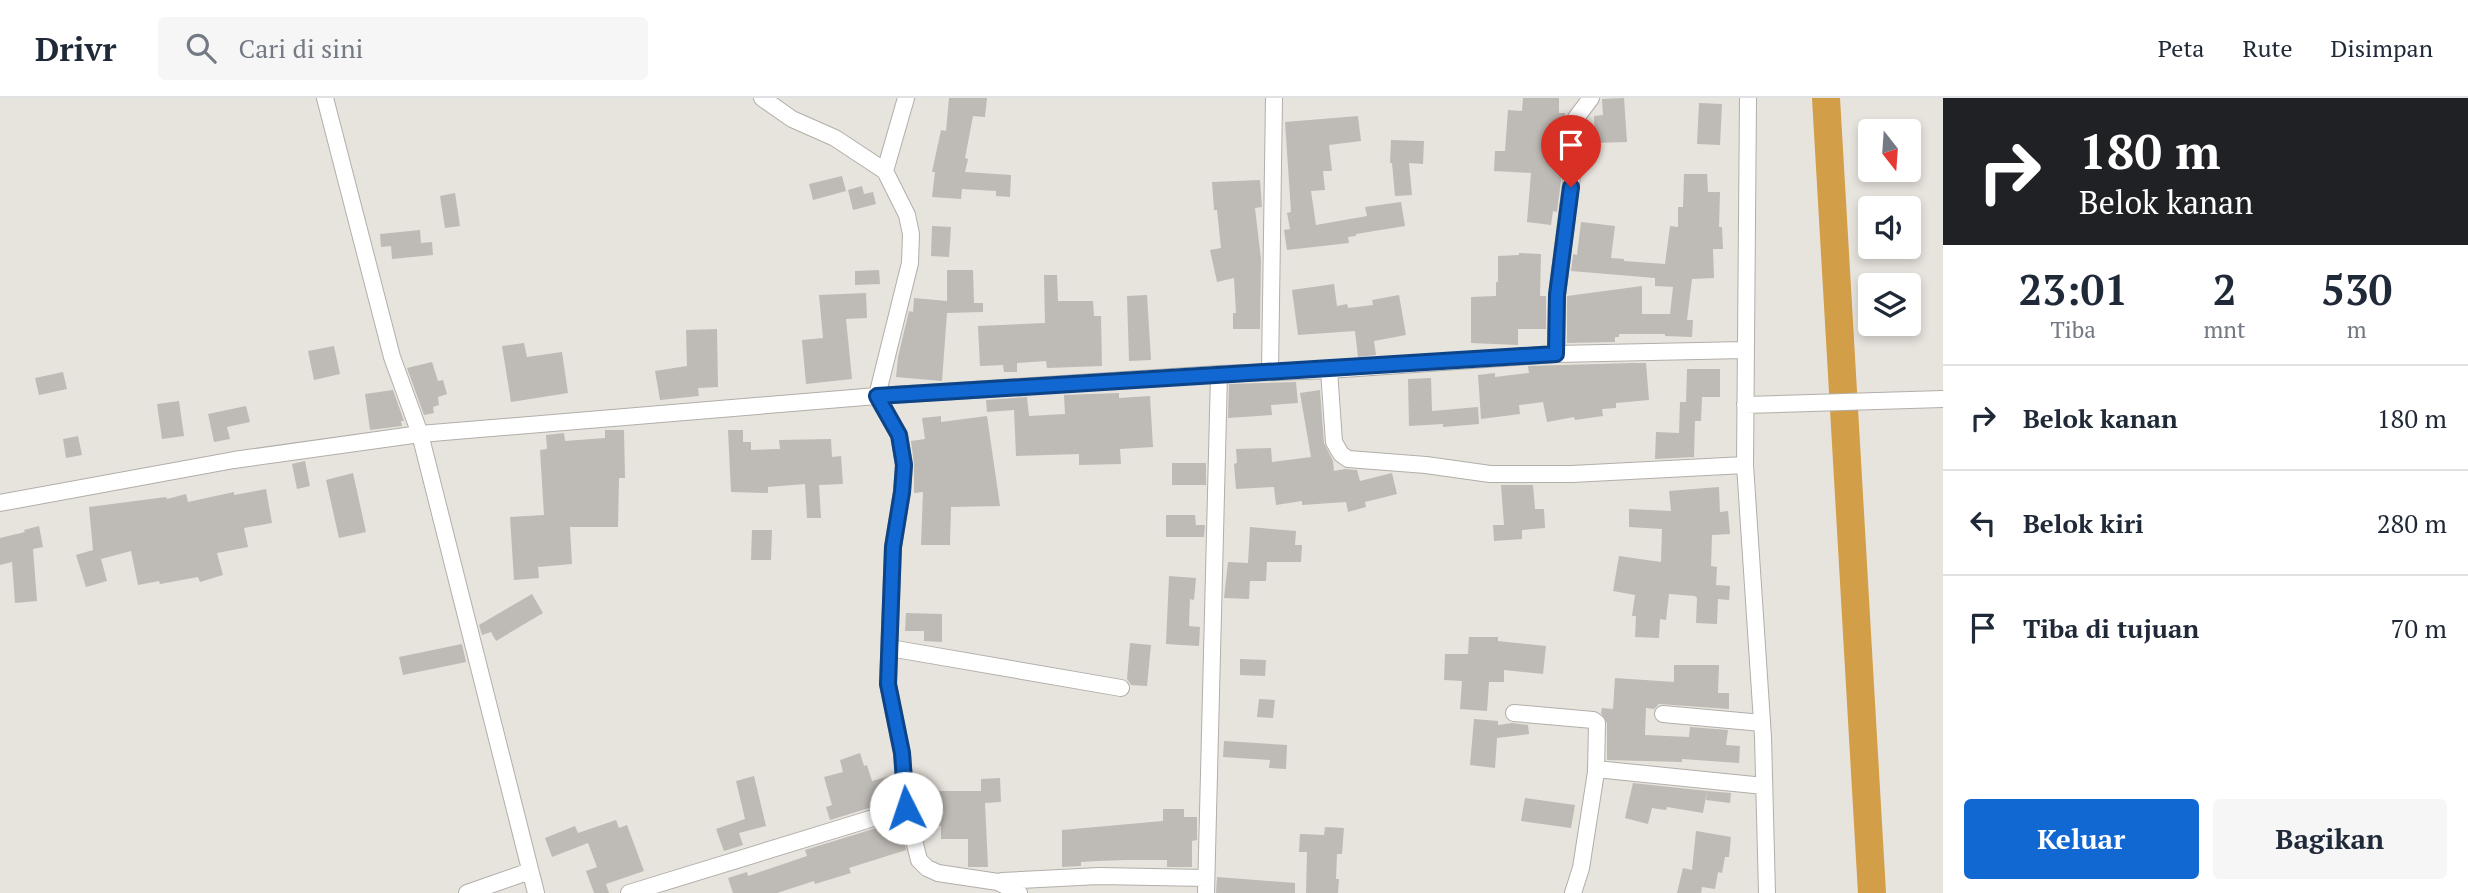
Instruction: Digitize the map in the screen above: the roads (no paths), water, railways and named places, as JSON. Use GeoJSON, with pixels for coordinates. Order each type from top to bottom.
{"type":"FeatureCollection","features":[{"type":"Feature","properties":{"kind":"street"},"geometry":{"type":"LineString","coordinates":[[325,98],[392,356],[420,434],[536,893]]}},
{"type":"Feature","properties":{"kind":"street"},"geometry":{"type":"LineString","coordinates":[[762,98],[792,119],[835,138],[885,171],[907,215],[911,234],[910,263],[877,396],[899,435],[904,465],[893,547],[888,684],[902,753],[906,808],[919,860],[927,868],[938,873],[998,882],[1099,876],[1206,886],[1219,373]]}},
{"type":"Feature","properties":{"kind":"street"},"geometry":{"type":"LineString","coordinates":[[885,171],[906,98]]}},
{"type":"Feature","properties":{"kind":"street"},"geometry":{"type":"LineString","coordinates":[[1270,371],[1275,98]]}},
{"type":"Feature","properties":{"kind":"street"},"geometry":{"type":"LineString","coordinates":[[1556,354],[1557,295],[1574,160],[1576,118],[1591,98]]}},
{"type":"Feature","properties":{"kind":"street"},"geometry":{"type":"LineString","coordinates":[[1748,98],[1745,465],[1762,723],[1767,893]]}},
{"type":"Feature","properties":{"kind":"street"},"geometry":{"type":"LineString","coordinates":[[0,503],[234,460],[420,434],[877,396],[1219,373],[1329,370],[1556,354],[1745,350]]}},
{"type":"Feature","properties":{"kind":"street"},"geometry":{"type":"LineString","coordinates":[[1329,370],[1334,442],[1340,454],[1348,459],[1426,465],[1490,474],[1572,474],[1745,465]]}},
{"type":"Feature","properties":{"kind":"street"},"geometry":{"type":"LineString","coordinates":[[1745,405],[1943,399]]}},
{"type":"Feature","properties":{"kind":"street"},"geometry":{"type":"LineString","coordinates":[[890,648],[1121,688]]}},
{"type":"Feature","properties":{"kind":"street"},"geometry":{"type":"LineString","coordinates":[[1514,713],[1596,721],[1598,726],[1596,769],[1581,868],[1573,893]]}},
{"type":"Feature","properties":{"kind":"street"},"geometry":{"type":"LineString","coordinates":[[1663,714],[1762,723]]}},
{"type":"Feature","properties":{"kind":"street"},"geometry":{"type":"LineString","coordinates":[[1596,769],[1764,786]]}},
{"type":"Feature","properties":{"kind":"street"},"geometry":{"type":"LineString","coordinates":[[629,893],[906,808]]}},
{"type":"Feature","properties":{"kind":"street"},"geometry":{"type":"LineString","coordinates":[[467,893],[530,871]]}},
{"type":"Feature","properties":{"kind":"street"},"geometry":{"type":"LineString","coordinates":[[998,882],[1019,893]]}},
{"type":"Feature","properties":{"kind":"waterway"},"geometry":{"type":"LineString","coordinates":[[1826,98],[1872,893]]}}]}
